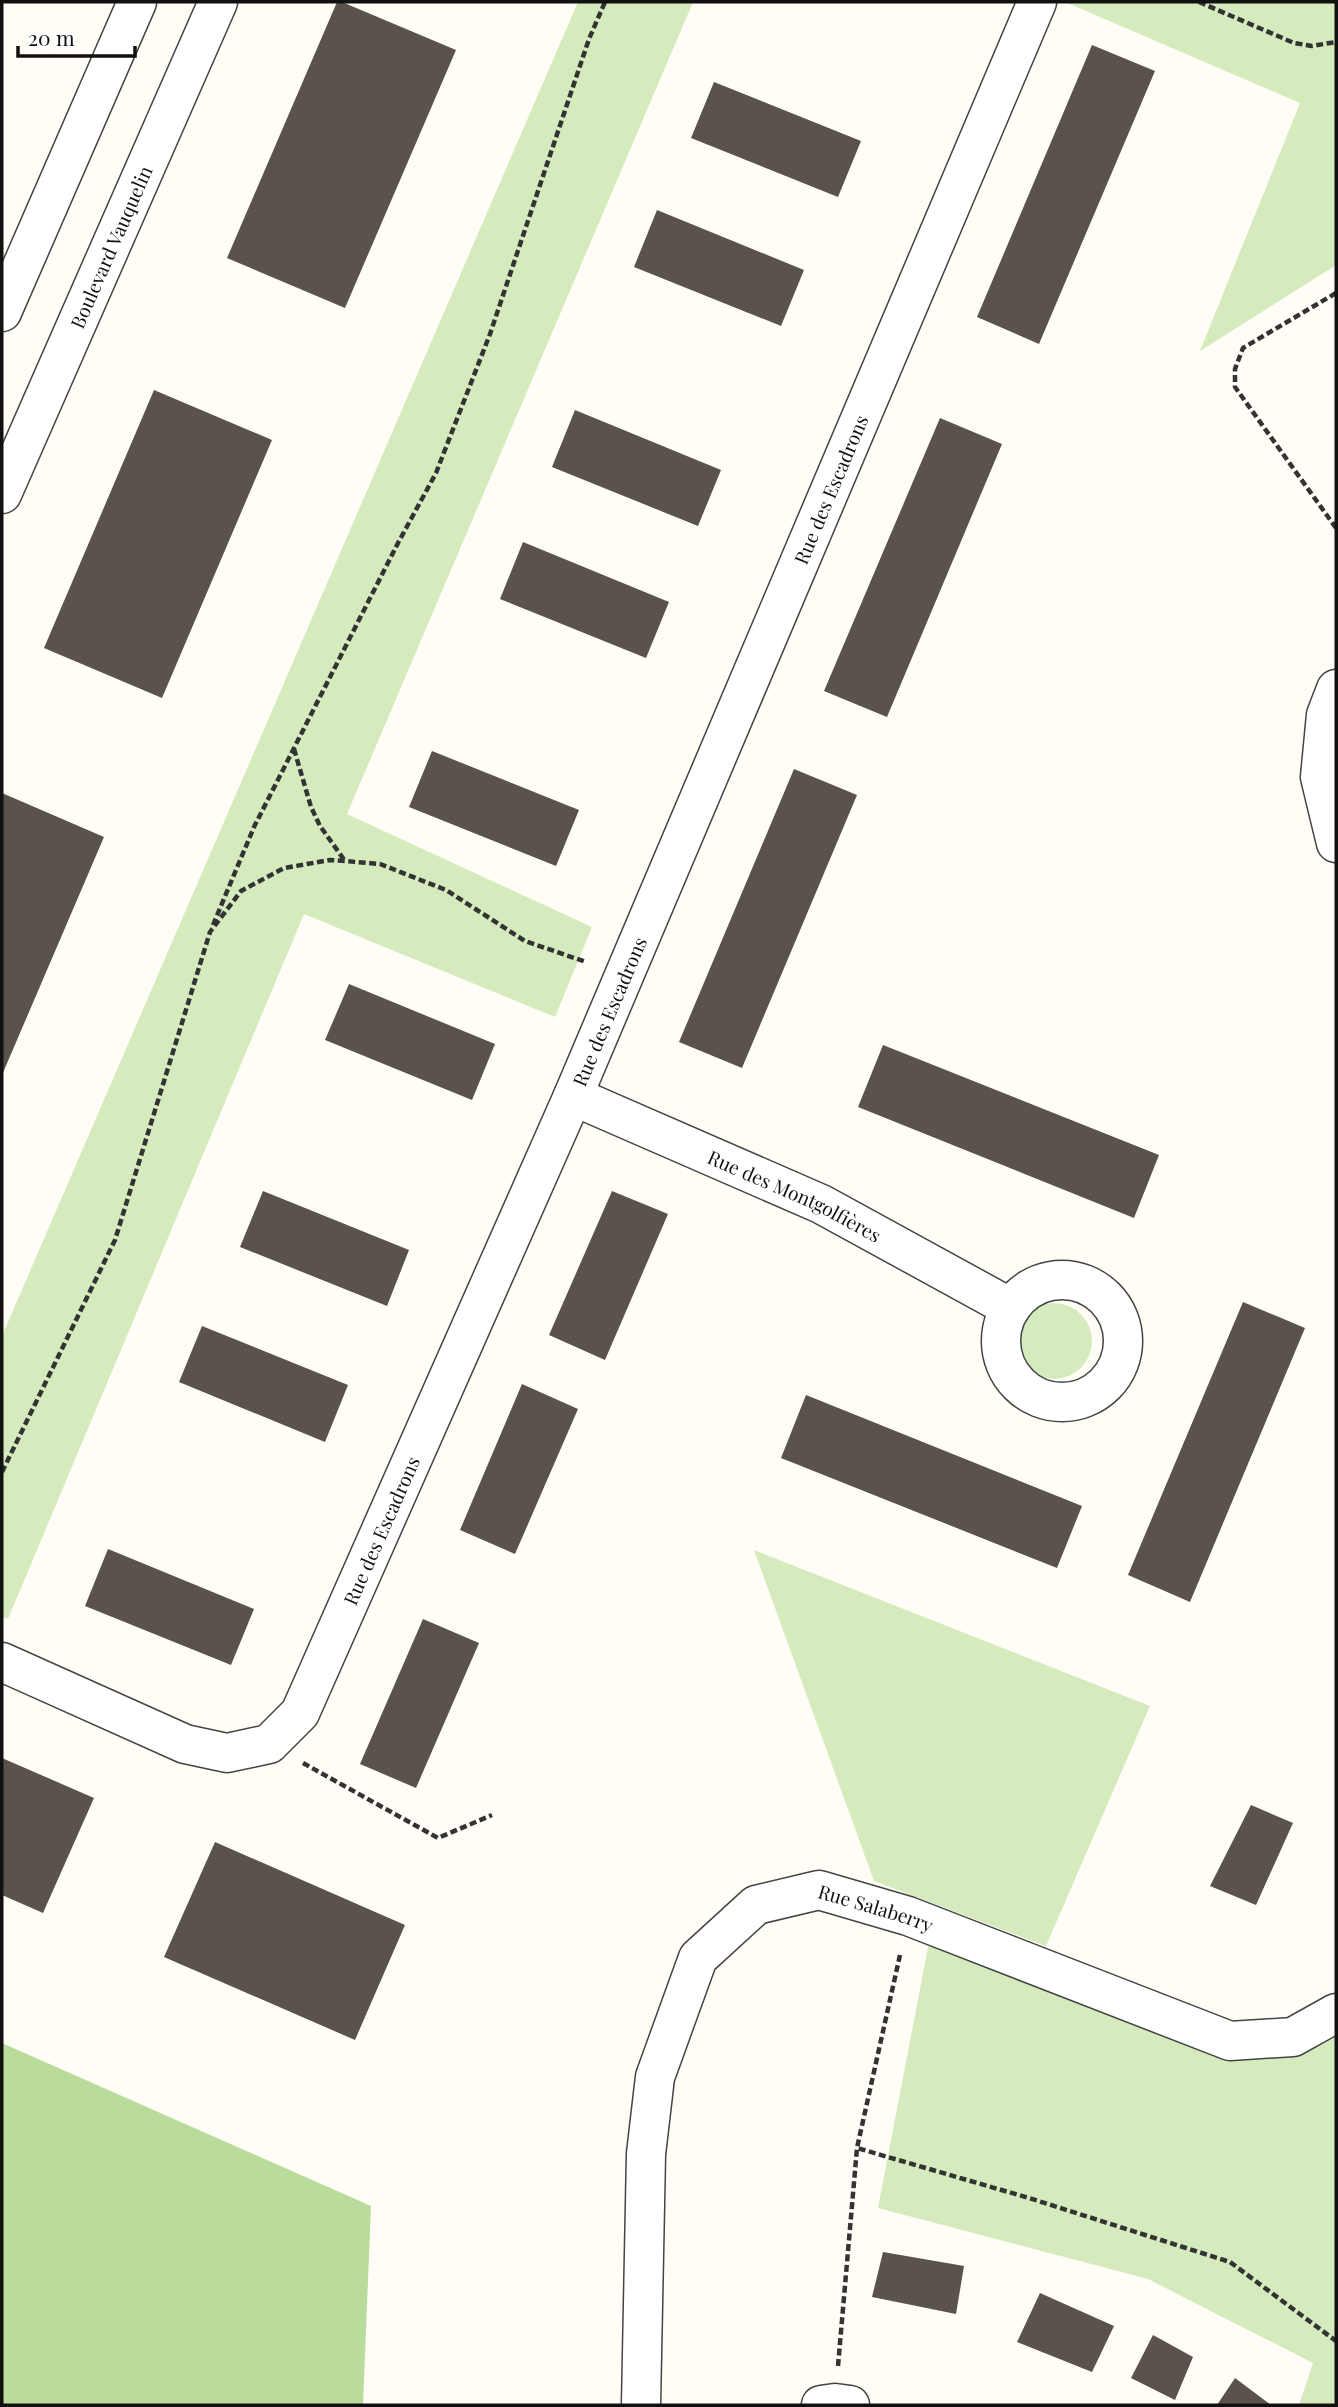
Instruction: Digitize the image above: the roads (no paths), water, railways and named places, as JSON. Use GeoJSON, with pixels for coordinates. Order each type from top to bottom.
{"type":"FeatureCollection","features":[{"type":"Feature","properties":{"kind":"street"},"geometry":{"type":"LineString","coordinates":[[2,312],[136,2]]}},
{"type":"Feature","properties":{"kind":"street","name":"Boulevard Vauquelin"},"geometry":{"type":"LineString","coordinates":[[2,494],[218,2]]}},
{"type":"Feature","properties":{"kind":"street","name":"Rue des Escadrons"},"geometry":{"type":"LineString","coordinates":[[2,1662],[185,1744],[227,1753],[269,1744],[300,1713],[573,1096],[1037,2]]}},
{"type":"Feature","properties":{"kind":"street"},"geometry":{"type":"LineString","coordinates":[[1336,689],[1326,715],[1320,777],[1336,843]]}},
{"type":"Feature","properties":{"kind":"street","name":"Rue des Montgolfières"},"geometry":{"type":"LineString","coordinates":[[573,1096],[821,1204],[1011,1308]]}},
{"type":"Feature","properties":{"kind":"street","name":"Rue Salaberry"},"geometry":{"type":"LineString","coordinates":[[641,2405],[646,2154],[655,2077],[698,1958],[756,1905],[819,1890],[908,1916],[1230,2041],[1293,2037],[1336,2013]]}}]}
